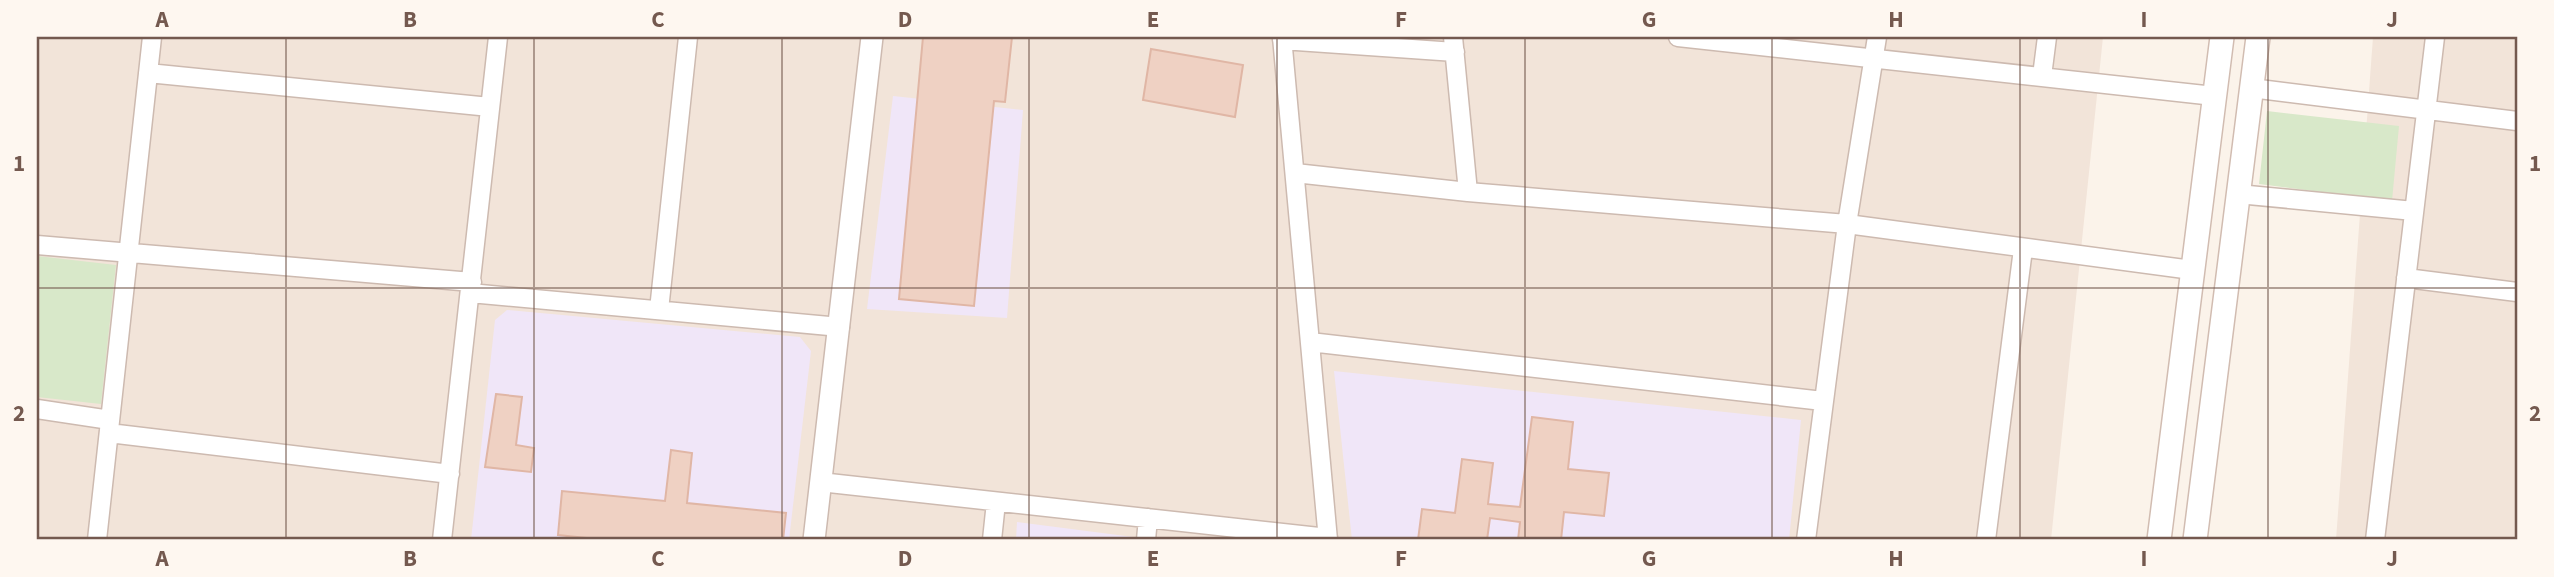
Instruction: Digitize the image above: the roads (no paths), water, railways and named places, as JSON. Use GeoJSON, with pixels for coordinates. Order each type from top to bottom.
{"type":"FeatureCollection","features":[{"type":"Feature","properties":{"kind":"main road"},"geometry":{"type":"LineString","coordinates":[[2159,540],[2222,37]]}},
{"type":"Feature","properties":{"kind":"main road"},"geometry":{"type":"LineString","coordinates":[[2195,540],[2258,37]]}},
{"type":"Feature","properties":{"kind":"main road"},"geometry":{"type":"LineString","coordinates":[[2169,455],[2205,459]]}},
{"type":"Feature","properties":{"kind":"street"},"geometry":{"type":"LineString","coordinates":[[97,540],[152,37]]}},
{"type":"Feature","properties":{"kind":"street"},"geometry":{"type":"LineString","coordinates":[[442,540],[498,37]]}},
{"type":"Feature","properties":{"kind":"street"},"geometry":{"type":"LineString","coordinates":[[659,310],[688,37]]}},
{"type":"Feature","properties":{"kind":"street"},"geometry":{"type":"LineString","coordinates":[[814,540],[872,37]]}},
{"type":"Feature","properties":{"kind":"street"},"geometry":{"type":"LineString","coordinates":[[1678,37],[2214,96]]}},
{"type":"Feature","properties":{"kind":"street"},"geometry":{"type":"LineString","coordinates":[[1806,540],[1847,224],[1877,37]]}},
{"type":"Feature","properties":{"kind":"street"},"geometry":{"type":"LineString","coordinates":[[2042,76],[2047,37]]}},
{"type":"Feature","properties":{"kind":"street"},"geometry":{"type":"LineString","coordinates":[[2375,540],[2435,37]]}},
{"type":"Feature","properties":{"kind":"street"},"geometry":{"type":"LineString","coordinates":[[821,482],[1328,539],[1282,38],[1454,44],[1468,192]]}},
{"type":"Feature","properties":{"kind":"street"},"geometry":{"type":"LineString","coordinates":[[148,73],[490,107]]}},
{"type":"Feature","properties":{"kind":"street"},"geometry":{"type":"LineString","coordinates":[[2251,88],[2517,121]]}},
{"type":"Feature","properties":{"kind":"street"},"geometry":{"type":"LineString","coordinates":[[1294,173],[1468,192],[1847,224],[2192,270]]}},
{"type":"Feature","properties":{"kind":"street"},"geometry":{"type":"LineString","coordinates":[[2238,194],[2414,211]]}},
{"type":"Feature","properties":{"kind":"street"},"geometry":{"type":"LineString","coordinates":[[37,246],[128,253],[840,327]]}},
{"type":"Feature","properties":{"kind":"street"},"geometry":{"type":"LineString","coordinates":[[1986,540],[2023,249]]}},
{"type":"Feature","properties":{"kind":"street"},"geometry":{"type":"LineString","coordinates":[[2406,278],[2517,292]]}},
{"type":"Feature","properties":{"kind":"street"},"geometry":{"type":"LineString","coordinates":[[1310,342],[1823,401]]}},
{"type":"Feature","properties":{"kind":"street"},"geometry":{"type":"LineString","coordinates":[[37,409],[109,426],[450,474]]}},
{"type":"Feature","properties":{"kind":"street"},"geometry":{"type":"LineString","coordinates":[[992,540],[996,502]]}},
{"type":"Feature","properties":{"kind":"street"},"geometry":{"type":"LineString","coordinates":[[1146,540],[1148,518]]}}]}
